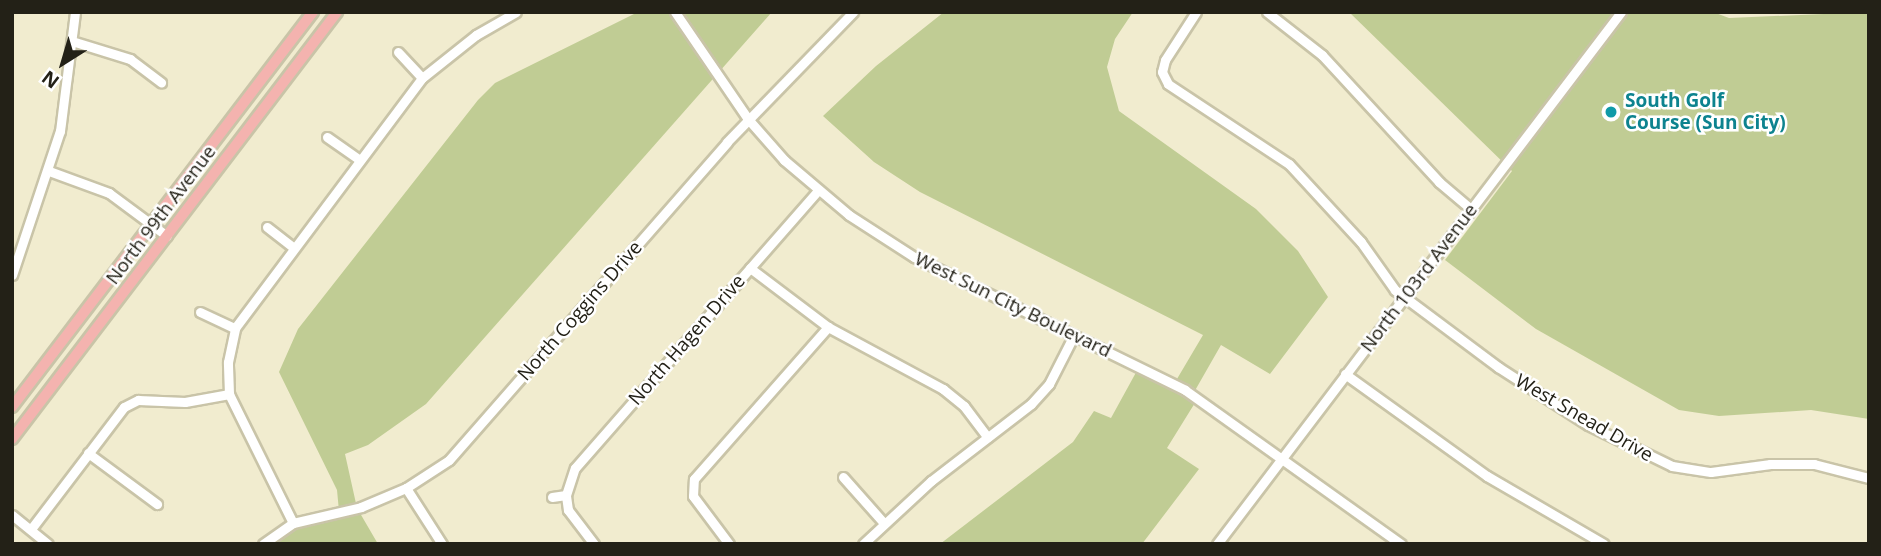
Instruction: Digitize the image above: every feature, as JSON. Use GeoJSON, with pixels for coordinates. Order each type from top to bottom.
{"type":"FeatureCollection","features":[{"type":"Feature","properties":{"kind":"main road","name":"North 99th Avenue"},"geometry":{"type":"LineString","coordinates":[[12,407],[313,12]]}},
{"type":"Feature","properties":{"kind":"main road","name":"North 99th Avenue"},"geometry":{"type":"LineString","coordinates":[[12,439],[337,12]]}},
{"type":"Feature","properties":{"kind":"street"},"geometry":{"type":"LineString","coordinates":[[12,275],[50,171],[67,98],[75,42],[75,12]]}},
{"type":"Feature","properties":{"kind":"street","name":"West Sun City Boulevard"},"geometry":{"type":"LineString","coordinates":[[675,12],[748,119],[818,190],[914,257],[1185,390],[1283,457],[1401,544]]}},
{"type":"Feature","properties":{"kind":"street","name":"North Coggins Drive"},"geometry":{"type":"LineString","coordinates":[[263,544],[293,523],[362,506],[406,488],[449,460],[748,119],[853,12]]}},
{"type":"Feature","properties":{"kind":"street","name":"West Snead Drive"},"geometry":{"type":"LineString","coordinates":[[1196,12],[1163,65],[1168,84],[1289,164],[1361,242],[1385,279],[1404,298],[1535,392],[1653,460],[1711,472],[1770,464],[1814,464],[1869,478]]}},
{"type":"Feature","properties":{"kind":"street"},"geometry":{"type":"LineString","coordinates":[[1267,12],[1322,55],[1439,182],[1471,209]]}},
{"type":"Feature","properties":{"kind":"street","name":"North 103rd Avenue"},"geometry":{"type":"LineString","coordinates":[[1217,544],[1621,12]]}},
{"type":"Feature","properties":{"kind":"street"},"geometry":{"type":"LineString","coordinates":[[293,523],[229,394],[228,362],[234,327],[422,78],[476,35],[511,13]]}},
{"type":"Feature","properties":{"kind":"street"},"geometry":{"type":"LineString","coordinates":[[75,42],[130,59],[161,82]]}},
{"type":"Feature","properties":{"kind":"street"},"geometry":{"type":"LineString","coordinates":[[398,52],[422,78]]}},
{"type":"Feature","properties":{"kind":"street"},"geometry":{"type":"LineString","coordinates":[[327,137],[359,159]]}},
{"type":"Feature","properties":{"kind":"street"},"geometry":{"type":"LineString","coordinates":[[50,171],[109,193],[167,236]]}},
{"type":"Feature","properties":{"kind":"street","name":"North Hagen Drive"},"geometry":{"type":"LineString","coordinates":[[566,495],[575,468],[818,190]]}},
{"type":"Feature","properties":{"kind":"street"},"geometry":{"type":"LineString","coordinates":[[267,227],[293,247]]}},
{"type":"Feature","properties":{"kind":"street"},"geometry":{"type":"LineString","coordinates":[[750,268],[828,327],[943,389],[964,406],[987,437]]}},
{"type":"Feature","properties":{"kind":"street"},"geometry":{"type":"LineString","coordinates":[[200,312],[234,327]]}},
{"type":"Feature","properties":{"kind":"street"},"geometry":{"type":"LineString","coordinates":[[729,544],[694,496],[694,479],[828,327]]}},
{"type":"Feature","properties":{"kind":"street"},"geometry":{"type":"LineString","coordinates":[[863,544],[883,522],[1049,384],[1074,335]]}},
{"type":"Feature","properties":{"kind":"street"},"geometry":{"type":"LineString","coordinates":[[1345,374],[1477,470],[1604,544]]}},
{"type":"Feature","properties":{"kind":"street"},"geometry":{"type":"LineString","coordinates":[[31,529],[124,407],[138,400],[184,402],[229,394]]}},
{"type":"Feature","properties":{"kind":"street"},"geometry":{"type":"LineString","coordinates":[[88,453],[157,504]]}},
{"type":"Feature","properties":{"kind":"street"},"geometry":{"type":"LineString","coordinates":[[843,477],[883,522]]}},
{"type":"Feature","properties":{"kind":"street"},"geometry":{"type":"LineString","coordinates":[[406,488],[442,544]]}},
{"type":"Feature","properties":{"kind":"street"},"geometry":{"type":"LineString","coordinates":[[552,497],[566,495],[571,517],[594,544]]}},
{"type":"Feature","properties":{"kind":"street"},"geometry":{"type":"LineString","coordinates":[[12,515],[48,544]]}},
{"type":"Feature","properties":{"kind":"green space"},"geometry":{"type":"Polygon","coordinates":[[[638,12],[772,12],[426,404],[368,445],[345,454],[357,508],[378,544],[263,544],[293,523],[339,511],[337,490],[279,372],[298,329],[478,100],[495,83],[638,12]]]}},
{"type":"Feature","properties":{"kind":"green space"},"geometry":{"type":"Polygon","coordinates":[[[944,12],[1133,12],[1115,39],[1107,67],[1119,111],[1256,209],[1298,251],[1328,297],[1270,374],[1221,345],[1193,394],[1198,398],[1167,448],[1199,469],[1142,544],[940,544],[1073,442],[1094,411],[1111,418],[1139,367],[1174,384],[1203,335],[920,192],[874,162],[823,116],[876,66],[944,12]]]}},
{"type":"Feature","properties":{"kind":"green space","name":"South Golf Course (Sun City)"},"geometry":{"type":"Polygon","coordinates":[[[1349,12],[1713,12],[1729,18],[1869,12],[1869,419],[1811,410],[1719,416],[1679,410],[1536,329],[1445,260],[1512,171],[1349,12]]]}},
{"type":"Feature","properties":{"kind":"place","name":"South Golf Course (Sun City)"},"geometry":{"type":"Point","coordinates":[1611,112]}}]}
